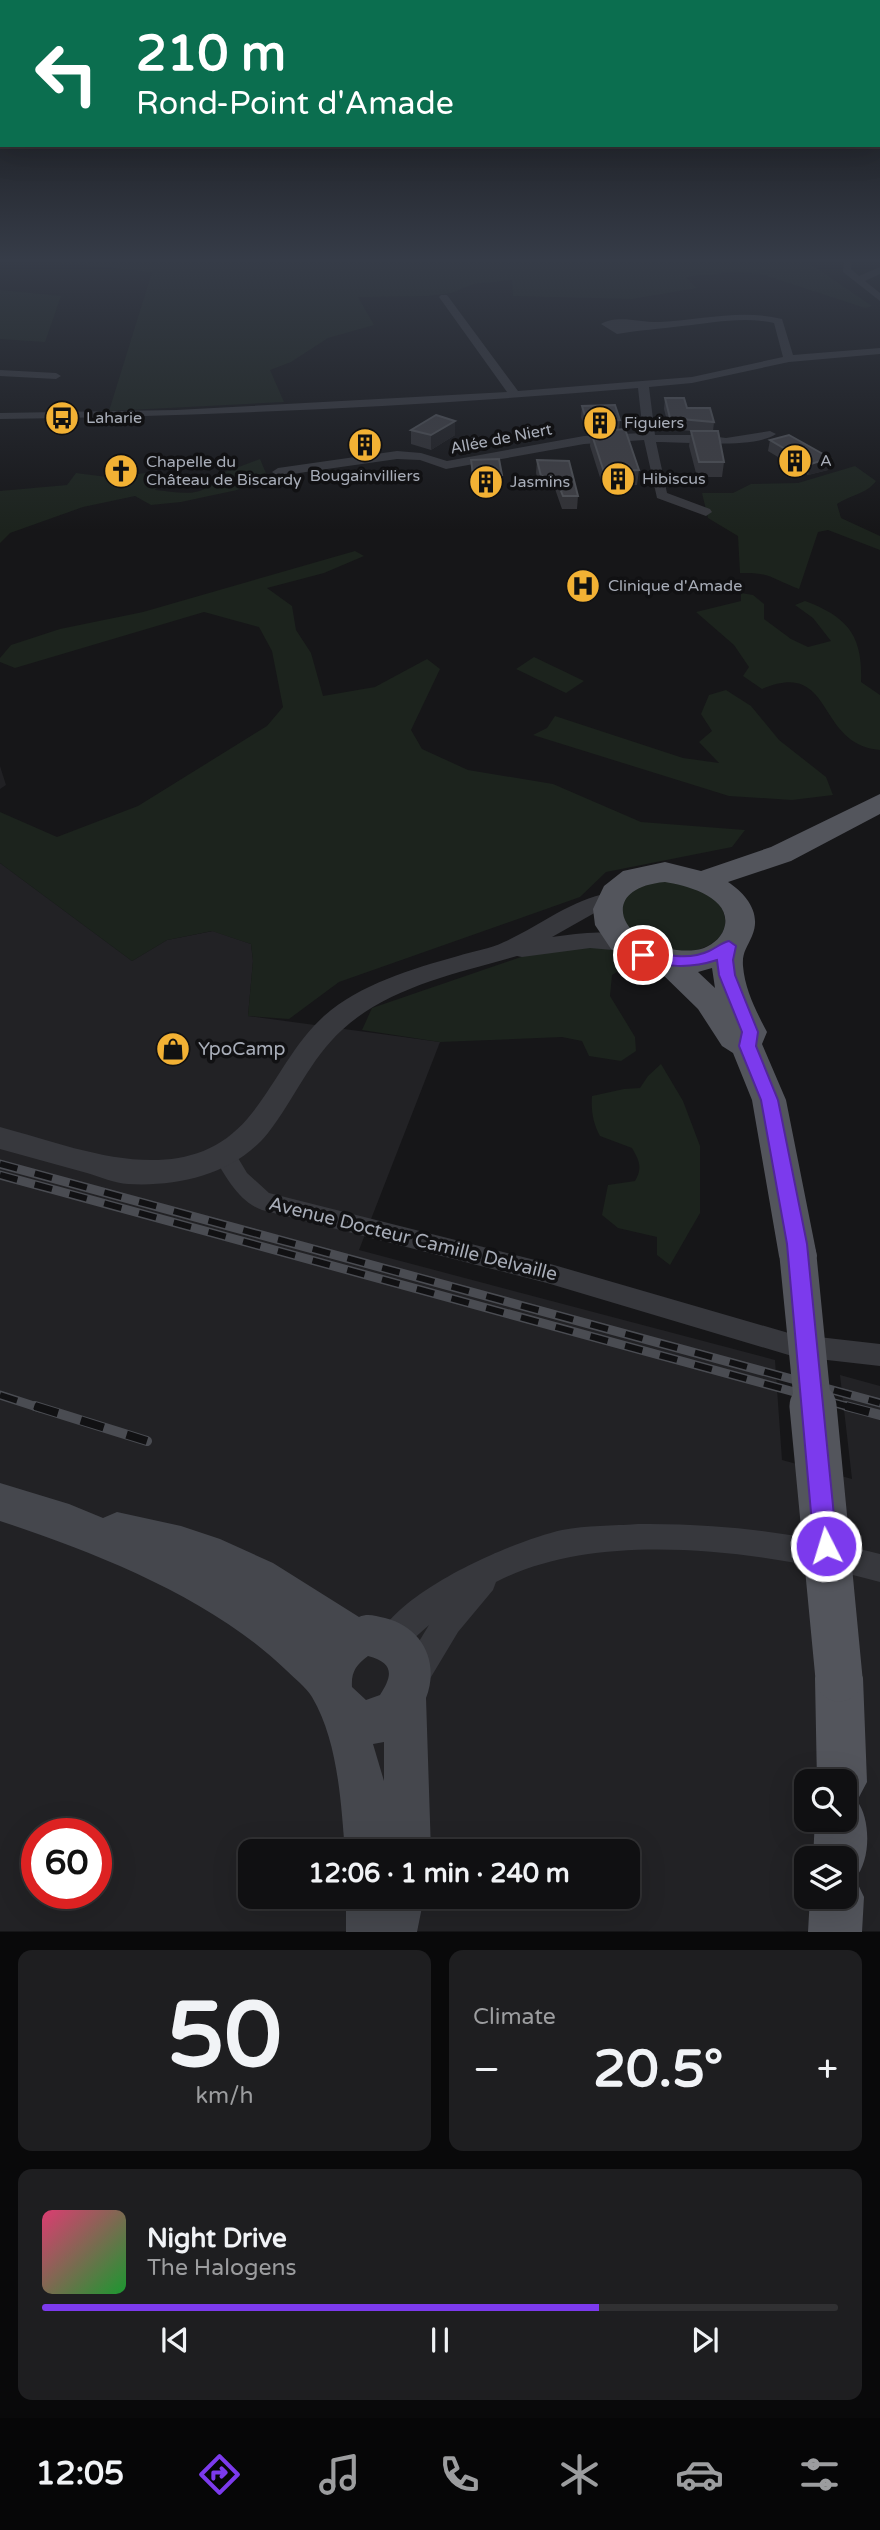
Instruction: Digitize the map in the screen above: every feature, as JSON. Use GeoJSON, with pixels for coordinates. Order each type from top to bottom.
{"type":"FeatureCollection","features":[{"type":"Feature","properties":{"kind":"main road"},"geometry":{"type":"LineString","coordinates":[[704,880],[781,854],[880,803]]}},
{"type":"Feature","properties":{"kind":"main road"},"geometry":{"type":"LineString","coordinates":[[738,912],[751,887],[769,874],[880,815]]}},
{"type":"Feature","properties":{"kind":"main road"},"geometry":{"type":"LineString","coordinates":[[646,874],[685,874],[704,880],[719,888],[731,900],[738,912],[740,924],[737,936],[729,946],[712,956],[691,962],[668,961],[643,955],[624,943],[609,922],[609,901],[617,889],[630,880],[646,874]]}},
{"type":"Feature","properties":{"kind":"main road"},"geometry":{"type":"LineString","coordinates":[[729,946],[725,960],[727,975],[750,1032],[747,1046]]}},
{"type":"Feature","properties":{"kind":"main road"},"geometry":{"type":"LineString","coordinates":[[668,961],[709,1001],[734,1037],[747,1046],[769,1100],[798,1256],[839,1678],[842,1769]]}},
{"type":"Feature","properties":{"kind":"main road"},"geometry":{"type":"LineString","coordinates":[[0,1502],[69,1524],[146,1557],[245,1610],[289,1644],[351,1718],[374,1722],[387,1718],[408,1690]]}},
{"type":"Feature","properties":{"kind":"main road"},"geometry":{"type":"LineString","coordinates":[[69,1524],[175,1542],[241,1567],[280,1590],[335,1629],[373,1639],[406,1656],[408,1839]]}},
{"type":"Feature","properties":{"kind":"main road"},"geometry":{"type":"LineString","coordinates":[[367,1839],[363,1786],[336,1697],[331,1670],[344,1646],[373,1639]]}},
{"type":"Feature","properties":{"kind":"main road"},"geometry":{"type":"LineString","coordinates":[[370,1909],[370,1931]]}},
{"type":"Feature","properties":{"kind":"main road"},"geometry":{"type":"LineString","coordinates":[[393,1931],[398,1909]]}},
{"type":"Feature","properties":{"kind":"main road"},"geometry":{"type":"LineString","coordinates":[[835,1931],[836,1909]]}},
{"type":"Feature","properties":{"kind":"street"},"geometry":{"type":"LineString","coordinates":[[481,351],[515,395]]}},
{"type":"Feature","properties":{"kind":"street"},"geometry":{"type":"LineString","coordinates":[[787,351],[789,359]]}},
{"type":"Feature","properties":{"kind":"street"},"geometry":{"type":"LineString","coordinates":[[0,416],[177,413],[515,395],[692,380],[789,359],[878,351]]}},
{"type":"Feature","properties":{"kind":"street"},"geometry":{"type":"LineString","coordinates":[[0,373],[56,376]]}},
{"type":"Feature","properties":{"kind":"street"},"geometry":{"type":"LineString","coordinates":[[643,385],[649,438],[661,495],[706,512]]}},
{"type":"Feature","properties":{"kind":"street","name":"Allée de Niert"},"geometry":{"type":"LineString","coordinates":[[278,472],[397,455],[421,457],[446,465],[584,440],[702,438],[726,442],[770,434]]}},
{"type":"Feature","properties":{"kind":"street"},"geometry":{"type":"LineString","coordinates":[[0,1139],[104,1167],[136,1172],[186,1170],[224,1154],[256,1128],[277,1101],[307,1050],[334,1022],[351,1010],[395,985],[511,949],[592,904],[609,901]]}},
{"type":"Feature","properties":{"kind":"street"},"geometry":{"type":"LineString","coordinates":[[511,949],[534,950],[590,940],[624,943]]}},
{"type":"Feature","properties":{"kind":"street","name":"Avenue Docteur Camille Delvaille"},"geometry":{"type":"LineString","coordinates":[[224,1154],[239,1179],[262,1201],[547,1273],[764,1337],[823,1350],[880,1354]]}},
{"type":"Feature","properties":{"kind":"street"},"geometry":{"type":"LineString","coordinates":[[373,1639],[406,1624],[447,1594],[493,1568],[562,1544],[647,1536],[775,1546],[880,1567]]}},
{"type":"Feature","properties":{"kind":"street"},"geometry":{"type":"LineString","coordinates":[[408,1690],[425,1664],[435,1640],[493,1568]]}},
{"type":"Feature","properties":{"kind":"shaded area"},"geometry":{"type":"Polygon","coordinates":[[[128,351],[308,351],[291,362],[270,370],[284,402],[109,411],[128,351]]]}},
{"type":"Feature","properties":{"kind":"shaded area"},"geometry":{"type":"Polygon","coordinates":[[[260,459],[268,478],[237,490],[181,502],[151,505],[135,496],[83,507],[10,533],[0,543],[0,491],[67,485],[76,473],[115,478],[144,473],[162,476],[155,490],[190,493],[206,488],[217,475],[260,459]]]}},
{"type":"Feature","properties":{"kind":"shaded area"},"geometry":{"type":"Polygon","coordinates":[[[855,466],[876,481],[868,489],[837,504],[841,518],[880,536],[880,550],[828,530],[818,532],[799,589],[765,575],[740,573],[738,536],[708,518],[702,493],[733,493],[751,484],[798,483],[855,466]]]}},
{"type":"Feature","properties":{"kind":"shaded area"},"geometry":{"type":"Polygon","coordinates":[[[355,551],[364,556],[324,573],[267,588],[292,606],[296,630],[311,653],[323,696],[375,687],[427,659],[440,669],[411,730],[422,749],[468,770],[553,784],[641,822],[745,830],[732,847],[606,872],[580,897],[339,982],[289,1019],[248,1016],[253,961],[251,944],[212,931],[167,940],[132,961],[0,863],[0,812],[57,837],[138,806],[267,726],[283,707],[272,651],[259,627],[204,612],[15,668],[0,662],[0,658],[11,645],[60,629],[143,612],[355,551]]]}},
{"type":"Feature","properties":{"kind":"shaded area"},"geometry":{"type":"Polygon","coordinates":[[[741,593],[753,595],[764,604],[764,619],[791,639],[808,647],[831,641],[813,618],[795,605],[805,601],[820,607],[850,630],[859,652],[861,682],[880,695],[880,750],[859,745],[844,734],[814,693],[802,685],[785,683],[762,689],[743,676],[749,667],[734,645],[696,612],[741,601],[741,593]]]}},
{"type":"Feature","properties":{"kind":"shaded area"},"geometry":{"type":"Polygon","coordinates":[[[534,657],[584,681],[566,693],[516,669],[534,657]]]}},
{"type":"Feature","properties":{"kind":"shaded area"},"geometry":{"type":"Polygon","coordinates":[[[726,690],[751,706],[779,740],[826,777],[833,795],[792,800],[729,796],[533,735],[547,728],[555,716],[683,758],[719,763],[699,742],[712,731],[701,714],[709,695],[726,690]]]}},
{"type":"Feature","properties":{"kind":"shaded area"},"geometry":{"type":"Polygon","coordinates":[[[0,863],[132,961],[167,940],[213,931],[251,944],[253,961],[248,1016],[440,1042],[359,1250],[775,1360],[782,1460],[852,1479],[840,1375],[880,1386],[880,1931],[0,1931],[0,863]]]}},
{"type":"Feature","properties":{"kind":"shaded area"},"geometry":{"type":"Polygon","coordinates":[[[664,879],[697,886],[715,899],[723,910],[725,921],[723,931],[716,940],[692,951],[676,952],[627,932],[619,918],[628,893],[638,886],[664,879]]]}},
{"type":"Feature","properties":{"kind":"shaded area"},"geometry":{"type":"Polygon","coordinates":[[[585,945],[617,949],[626,955],[623,968],[612,975],[610,996],[635,1037],[636,1051],[621,1061],[589,1056],[582,1041],[562,1037],[440,1042],[362,1030],[372,1008],[527,955],[585,945]]]}},
{"type":"Feature","properties":{"kind":"shaded area"},"geometry":{"type":"Polygon","coordinates":[[[661,1064],[683,1101],[700,1146],[700,1213],[670,1265],[657,1255],[657,1237],[618,1228],[602,1215],[608,1185],[635,1181],[639,1164],[632,1148],[600,1136],[592,1107],[592,1096],[640,1088],[661,1064]]]}},
{"type":"Feature","properties":{"kind":"building"},"geometry":{"type":"Polygon","coordinates":[[[665,398],[684,398],[687,408],[710,408],[714,422],[670,418],[665,398]]]}},
{"type":"Feature","properties":{"kind":"building"},"geometry":{"type":"Polygon","coordinates":[[[615,405],[620,420],[587,422],[582,406],[615,405]]]}},
{"type":"Feature","properties":{"kind":"building"},"geometry":{"type":"Polygon","coordinates":[[[436,415],[455,421],[431,435],[411,430],[436,415]]]}},
{"type":"Feature","properties":{"kind":"building"},"geometry":{"type":"Polygon","coordinates":[[[625,429],[639,470],[604,472],[591,432],[625,429]]]}},
{"type":"Feature","properties":{"kind":"building"},"geometry":{"type":"Polygon","coordinates":[[[691,431],[718,431],[724,462],[699,462],[691,431]]]}},
{"type":"Feature","properties":{"kind":"building"},"geometry":{"type":"Polygon","coordinates":[[[789,435],[830,458],[811,464],[770,440],[789,435]]]}},
{"type":"Feature","properties":{"kind":"building"},"geometry":{"type":"Polygon","coordinates":[[[499,459],[502,475],[473,474],[471,460],[499,459]]]}},
{"type":"Feature","properties":{"kind":"building"},"geometry":{"type":"Polygon","coordinates":[[[537,460],[569,461],[578,496],[563,496],[555,476],[541,476],[537,460]]]}},
{"type":"Feature","properties":{"kind":"railway"},"geometry":{"type":"LineString","coordinates":[[0,1164],[880,1403]]}},
{"type":"Feature","properties":{"kind":"railway"},"geometry":{"type":"LineString","coordinates":[[0,1175],[853,1408]]}},
{"type":"Feature","properties":{"kind":"railway"},"geometry":{"type":"LineString","coordinates":[[0,1395],[40,1408]]}},
{"type":"Feature","properties":{"kind":"railway"},"geometry":{"type":"LineString","coordinates":[[35,1406],[147,1441]]}},
{"type":"Feature","properties":{"kind":"railway"},"geometry":{"type":"LineString","coordinates":[[846,1406],[880,1415]]}},
{"type":"Feature","properties":{"kind":"place","name":"Laharie"},"geometry":{"type":"Point","coordinates":[62,418]}},
{"type":"Feature","properties":{"kind":"place","name":"Figuiers"},"geometry":{"type":"Point","coordinates":[600,423]}},
{"type":"Feature","properties":{"kind":"place","name":"Bougainvilliers"},"geometry":{"type":"Point","coordinates":[365,445]}},
{"type":"Feature","properties":{"kind":"place","name":"A"},"geometry":{"type":"Point","coordinates":[795,461]}},
{"type":"Feature","properties":{"kind":"place","name":"Chapelle du Château de Biscardy"},"geometry":{"type":"Point","coordinates":[121,471]}},
{"type":"Feature","properties":{"kind":"place","name":"Hibiscus"},"geometry":{"type":"Point","coordinates":[618,479]}},
{"type":"Feature","properties":{"kind":"place","name":"Jasmins"},"geometry":{"type":"Point","coordinates":[486,482]}},
{"type":"Feature","properties":{"kind":"place","name":"Clinique d'Amade"},"geometry":{"type":"Point","coordinates":[583,586]}},
{"type":"Feature","properties":{"kind":"place","name":"YpoCamp"},"geometry":{"type":"Point","coordinates":[173,1049]}},
{"type":"Feature","properties":{"kind":"route"},"geometry":{"type":"LineString","coordinates":[[643,955],[668,961],[691,962],[712,956],[729,946],[725,960],[727,975],[750,1032],[747,1046],[769,1100],[797,1244],[826,1546]]}}]}
